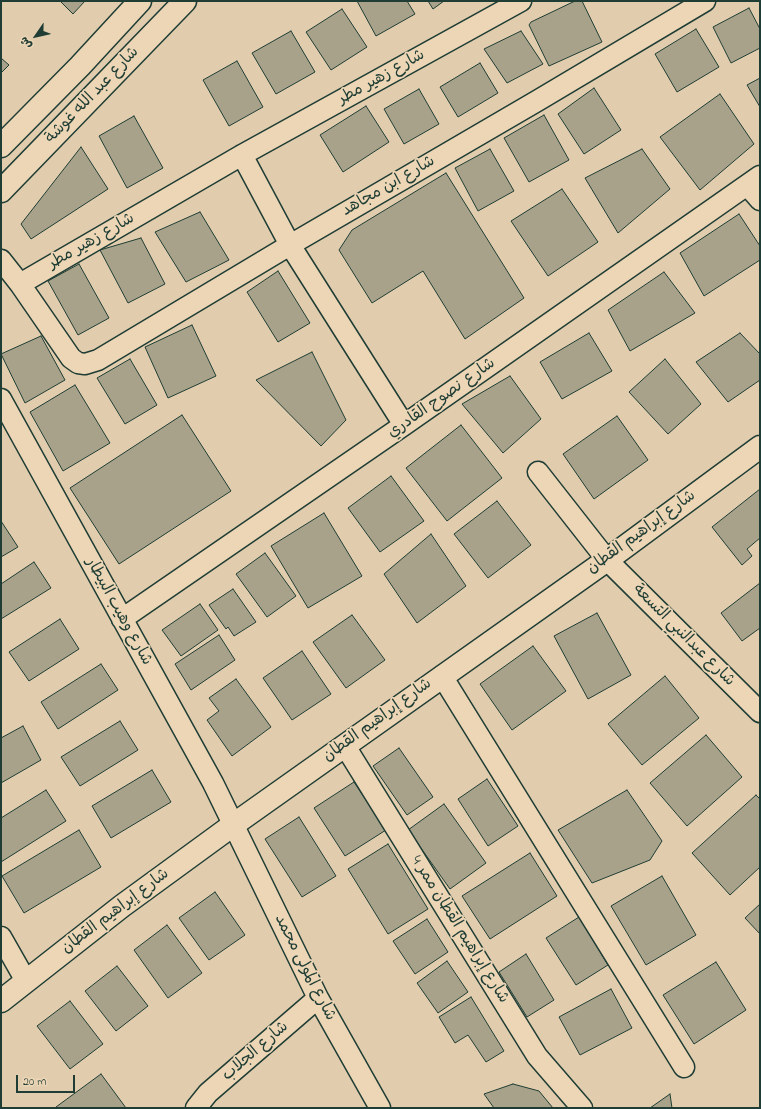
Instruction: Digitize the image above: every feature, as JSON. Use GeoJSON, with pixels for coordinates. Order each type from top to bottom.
{"type":"FeatureCollection","features":[{"type":"Feature","properties":{"kind":"street","name":"شارع عبد الله غوشة"},"geometry":{"type":"LineString","coordinates":[[1,146],[80,66],[140,1]]}},
{"type":"Feature","properties":{"kind":"street","name":"شارع عبد الله غوشة"},"geometry":{"type":"LineString","coordinates":[[1,191],[185,1]]}},
{"type":"Feature","properties":{"kind":"street","name":"شارع زهير مطر"},"geometry":{"type":"LineString","coordinates":[[20,284],[242,154],[521,1]]}},
{"type":"Feature","properties":{"kind":"street","name":"شارع ابن مجاهد"},"geometry":{"type":"LineString","coordinates":[[20,284],[71,358],[85,364],[98,360],[290,245],[537,102],[705,1]]}},
{"type":"Feature","properties":{"kind":"street"},"geometry":{"type":"LineString","coordinates":[[242,154],[290,245],[404,425]]}},
{"type":"Feature","properties":{"kind":"street"},"geometry":{"type":"LineString","coordinates":[[754,181],[760,200]]}},
{"type":"Feature","properties":{"kind":"street","name":"شارع نصوح القادري"},"geometry":{"type":"LineString","coordinates":[[122,619],[754,181]]}},
{"type":"Feature","properties":{"kind":"street"},"geometry":{"type":"LineString","coordinates":[[1,260],[20,284]]}},
{"type":"Feature","properties":{"kind":"street","name":"شارع وهيب البيطار"},"geometry":{"type":"LineString","coordinates":[[1,399],[213,783],[233,825]]}},
{"type":"Feature","properties":{"kind":"street","name":"شارع إبراهيم القطان"},"geometry":{"type":"LineString","coordinates":[[1,1001],[122,906],[233,825],[607,560],[760,447]]}},
{"type":"Feature","properties":{"kind":"street","name":"شارع عبدالنبي التسعة"},"geometry":{"type":"LineString","coordinates":[[538,472],[607,560],[760,712]]}},
{"type":"Feature","properties":{"kind":"street"},"geometry":{"type":"LineString","coordinates":[[442,676],[684,1068]]}},
{"type":"Feature","properties":{"kind":"street","name":"شارع إبراهيم القطان ممر 4"},"geometry":{"type":"LineString","coordinates":[[345,746],[537,1056],[582,1108]]}},
{"type":"Feature","properties":{"kind":"street","name":"شارع المولى محمد"},"geometry":{"type":"LineString","coordinates":[[233,825],[318,998],[380,1108]]}},
{"type":"Feature","properties":{"kind":"street"},"geometry":{"type":"LineString","coordinates":[[1,937],[26,981]]}},
{"type":"Feature","properties":{"kind":"street","name":"شارع الجلاب"},"geometry":{"type":"LineString","coordinates":[[196,1108],[208,1093],[318,998]]}},
{"type":"Feature","properties":{"kind":"building"},"geometry":{"type":"Polygon","coordinates":[[[60,1],[85,1],[73,14],[60,1]]]}},
{"type":"Feature","properties":{"kind":"building"},"geometry":{"type":"Polygon","coordinates":[[[357,1],[407,1],[415,14],[376,36],[357,1]]]}},
{"type":"Feature","properties":{"kind":"building"},"geometry":{"type":"Polygon","coordinates":[[[428,1],[444,1],[433,9],[428,1]]]}},
{"type":"Feature","properties":{"kind":"building"},"geometry":{"type":"Polygon","coordinates":[[[575,1],[582,1],[602,42],[549,66],[529,25],[531,22],[575,1]]]}},
{"type":"Feature","properties":{"kind":"building"},"geometry":{"type":"Polygon","coordinates":[[[749,8],[760,29],[760,48],[731,63],[713,27],[749,8]]]}},
{"type":"Feature","properties":{"kind":"building"},"geometry":{"type":"Polygon","coordinates":[[[342,9],[367,47],[331,70],[306,32],[342,9]]]}},
{"type":"Feature","properties":{"kind":"building"},"geometry":{"type":"Polygon","coordinates":[[[696,29],[719,67],[677,92],[655,54],[696,29]]]}},
{"type":"Feature","properties":{"kind":"building"},"geometry":{"type":"Polygon","coordinates":[[[291,31],[315,72],[276,94],[252,53],[291,31]]]}},
{"type":"Feature","properties":{"kind":"building"},"geometry":{"type":"Polygon","coordinates":[[[521,31],[543,64],[507,83],[484,49],[521,31]]]}},
{"type":"Feature","properties":{"kind":"building"},"geometry":{"type":"Polygon","coordinates":[[[1,58],[9,65],[1,73],[1,58]]]}},
{"type":"Feature","properties":{"kind":"building"},"geometry":{"type":"Polygon","coordinates":[[[237,61],[263,107],[229,126],[203,80],[237,61]]]}},
{"type":"Feature","properties":{"kind":"building"},"geometry":{"type":"Polygon","coordinates":[[[480,63],[498,93],[458,117],[440,87],[480,63]]]}},
{"type":"Feature","properties":{"kind":"building"},"geometry":{"type":"Polygon","coordinates":[[[760,78],[760,107],[747,85],[760,78]]]}},
{"type":"Feature","properties":{"kind":"building"},"geometry":{"type":"Polygon","coordinates":[[[594,88],[621,130],[584,154],[558,114],[594,88]]]}},
{"type":"Feature","properties":{"kind":"building"},"geometry":{"type":"Polygon","coordinates":[[[419,89],[439,124],[404,144],[384,109],[419,89]]]}},
{"type":"Feature","properties":{"kind":"building"},"geometry":{"type":"Polygon","coordinates":[[[720,94],[754,144],[700,190],[660,137],[720,94]]]}},
{"type":"Feature","properties":{"kind":"building"},"geometry":{"type":"Polygon","coordinates":[[[366,106],[389,142],[343,172],[320,135],[366,106]]]}},
{"type":"Feature","properties":{"kind":"building"},"geometry":{"type":"Polygon","coordinates":[[[544,115],[569,160],[529,182],[504,138],[544,115]]]}},
{"type":"Feature","properties":{"kind":"building"},"geometry":{"type":"Polygon","coordinates":[[[134,116],[163,168],[127,188],[99,136],[134,116]]]}},
{"type":"Feature","properties":{"kind":"building"},"geometry":{"type":"Polygon","coordinates":[[[81,147],[108,189],[31,239],[21,224],[81,147]]]}},
{"type":"Feature","properties":{"kind":"building"},"geometry":{"type":"Polygon","coordinates":[[[490,149],[514,191],[478,211],[455,168],[490,149]]]}},
{"type":"Feature","properties":{"kind":"building"},"geometry":{"type":"Polygon","coordinates":[[[642,149],[670,189],[618,233],[585,178],[642,149]]]}},
{"type":"Feature","properties":{"kind":"building"},"geometry":{"type":"Polygon","coordinates":[[[446,173],[524,298],[465,339],[423,271],[372,303],[339,250],[352,230],[446,173]]]}},
{"type":"Feature","properties":{"kind":"building"},"geometry":{"type":"Polygon","coordinates":[[[562,189],[598,242],[548,276],[511,221],[562,189]]]}},
{"type":"Feature","properties":{"kind":"building"},"geometry":{"type":"Polygon","coordinates":[[[200,212],[229,260],[186,282],[155,232],[200,212]]]}},
{"type":"Feature","properties":{"kind":"building"},"geometry":{"type":"Polygon","coordinates":[[[739,214],[760,246],[760,260],[704,296],[680,253],[739,214]]]}},
{"type":"Feature","properties":{"kind":"building"},"geometry":{"type":"Polygon","coordinates":[[[141,238],[165,284],[128,303],[100,250],[141,238]]]}},
{"type":"Feature","properties":{"kind":"building"},"geometry":{"type":"Polygon","coordinates":[[[79,264],[109,318],[78,335],[48,281],[79,264]]]}},
{"type":"Feature","properties":{"kind":"building"},"geometry":{"type":"Polygon","coordinates":[[[278,271],[310,323],[278,342],[247,292],[278,271]]]}},
{"type":"Feature","properties":{"kind":"building"},"geometry":{"type":"Polygon","coordinates":[[[664,272],[695,313],[630,351],[608,310],[664,272]]]}},
{"type":"Feature","properties":{"kind":"building"},"geometry":{"type":"Polygon","coordinates":[[[192,325],[216,376],[168,398],[145,347],[192,325]]]}},
{"type":"Feature","properties":{"kind":"building"},"geometry":{"type":"Polygon","coordinates":[[[589,333],[612,371],[562,399],[540,362],[589,333]]]}},
{"type":"Feature","properties":{"kind":"building"},"geometry":{"type":"Polygon","coordinates":[[[740,333],[760,354],[760,380],[728,402],[696,362],[740,333]]]}},
{"type":"Feature","properties":{"kind":"building"},"geometry":{"type":"Polygon","coordinates":[[[41,336],[65,380],[25,403],[1,354],[41,336]]]}},
{"type":"Feature","properties":{"kind":"building"},"geometry":{"type":"Polygon","coordinates":[[[312,352],[346,420],[321,446],[256,380],[312,352]]]}},
{"type":"Feature","properties":{"kind":"building"},"geometry":{"type":"Polygon","coordinates":[[[130,359],[157,405],[125,424],[97,378],[130,359]]]}},
{"type":"Feature","properties":{"kind":"building"},"geometry":{"type":"Polygon","coordinates":[[[665,359],[701,404],[668,434],[629,392],[665,359]]]}},
{"type":"Feature","properties":{"kind":"building"},"geometry":{"type":"Polygon","coordinates":[[[510,376],[541,419],[503,453],[462,404],[510,376]]]}},
{"type":"Feature","properties":{"kind":"building"},"geometry":{"type":"Polygon","coordinates":[[[75,385],[110,443],[63,471],[30,412],[75,385]]]}},
{"type":"Feature","properties":{"kind":"building"},"geometry":{"type":"Polygon","coordinates":[[[182,415],[231,491],[119,564],[70,488],[182,415]]]}},
{"type":"Feature","properties":{"kind":"building"},"geometry":{"type":"Polygon","coordinates":[[[617,416],[648,460],[594,499],[563,454],[617,416]]]}},
{"type":"Feature","properties":{"kind":"building"},"geometry":{"type":"Polygon","coordinates":[[[461,425],[502,478],[447,521],[406,468],[461,425]]]}},
{"type":"Feature","properties":{"kind":"building"},"geometry":{"type":"Polygon","coordinates":[[[391,476],[424,521],[380,552],[348,508],[391,476]]]}},
{"type":"Feature","properties":{"kind":"building"},"geometry":{"type":"Polygon","coordinates":[[[760,489],[760,538],[747,549],[752,556],[742,565],[712,527],[760,489]]]}},
{"type":"Feature","properties":{"kind":"building"},"geometry":{"type":"Polygon","coordinates":[[[497,501],[531,545],[488,578],[454,534],[497,501]]]}},
{"type":"Feature","properties":{"kind":"building"},"geometry":{"type":"Polygon","coordinates":[[[324,513],[362,576],[308,608],[271,546],[324,513]]]}},
{"type":"Feature","properties":{"kind":"building"},"geometry":{"type":"Polygon","coordinates":[[[1,521],[18,547],[1,557],[1,521]]]}},
{"type":"Feature","properties":{"kind":"building"},"geometry":{"type":"Polygon","coordinates":[[[431,534],[466,586],[417,623],[384,574],[431,534]]]}},
{"type":"Feature","properties":{"kind":"building"},"geometry":{"type":"Polygon","coordinates":[[[265,553],[296,596],[267,617],[236,574],[265,553]]]}},
{"type":"Feature","properties":{"kind":"building"},"geometry":{"type":"Polygon","coordinates":[[[34,562],[51,588],[1,619],[1,584],[34,562]]]}},
{"type":"Feature","properties":{"kind":"building"},"geometry":{"type":"Polygon","coordinates":[[[760,583],[760,628],[742,641],[721,613],[760,583]]]}},
{"type":"Feature","properties":{"kind":"building"},"geometry":{"type":"Polygon","coordinates":[[[233,589],[256,622],[234,636],[228,627],[226,629],[209,605],[233,589]]]}},
{"type":"Feature","properties":{"kind":"building"},"geometry":{"type":"Polygon","coordinates":[[[200,604],[218,630],[181,656],[162,630],[200,604]]]}},
{"type":"Feature","properties":{"kind":"building"},"geometry":{"type":"Polygon","coordinates":[[[597,613],[631,675],[588,699],[554,636],[597,613]]]}},
{"type":"Feature","properties":{"kind":"building"},"geometry":{"type":"Polygon","coordinates":[[[352,615],[385,660],[346,688],[313,642],[352,615]]]}},
{"type":"Feature","properties":{"kind":"building"},"geometry":{"type":"Polygon","coordinates":[[[60,619],[79,649],[29,681],[9,652],[60,619]]]}},
{"type":"Feature","properties":{"kind":"building"},"geometry":{"type":"Polygon","coordinates":[[[219,635],[235,660],[191,690],[175,664],[219,635]]]}},
{"type":"Feature","properties":{"kind":"building"},"geometry":{"type":"Polygon","coordinates":[[[533,646],[566,691],[512,730],[480,684],[533,646]]]}},
{"type":"Feature","properties":{"kind":"building"},"geometry":{"type":"Polygon","coordinates":[[[302,651],[331,694],[292,720],[263,678],[302,651]]]}},
{"type":"Feature","properties":{"kind":"building"},"geometry":{"type":"Polygon","coordinates":[[[101,664],[118,690],[58,729],[41,702],[101,664]]]}},
{"type":"Feature","properties":{"kind":"building"},"geometry":{"type":"Polygon","coordinates":[[[665,676],[699,718],[642,765],[608,724],[665,676]]]}},
{"type":"Feature","properties":{"kind":"building"},"geometry":{"type":"Polygon","coordinates":[[[236,679],[271,727],[232,756],[207,720],[219,711],[209,698],[236,679]]]}},
{"type":"Feature","properties":{"kind":"building"},"geometry":{"type":"Polygon","coordinates":[[[120,721],[138,750],[80,786],[61,757],[120,721]]]}},
{"type":"Feature","properties":{"kind":"building"},"geometry":{"type":"Polygon","coordinates":[[[23,726],[41,760],[1,783],[1,738],[23,726]]]}},
{"type":"Feature","properties":{"kind":"building"},"geometry":{"type":"Polygon","coordinates":[[[706,735],[742,777],[687,826],[650,783],[706,735]]]}},
{"type":"Feature","properties":{"kind":"building"},"geometry":{"type":"Polygon","coordinates":[[[399,748],[433,797],[407,815],[373,766],[399,748]]]}},
{"type":"Feature","properties":{"kind":"building"},"geometry":{"type":"Polygon","coordinates":[[[152,770],[171,802],[111,838],[92,806],[152,770]]]}},
{"type":"Feature","properties":{"kind":"building"},"geometry":{"type":"Polygon","coordinates":[[[487,779],[518,826],[488,846],[458,799],[487,779]]]}},
{"type":"Feature","properties":{"kind":"building"},"geometry":{"type":"Polygon","coordinates":[[[354,782],[386,830],[345,856],[314,808],[354,782]]]}},
{"type":"Feature","properties":{"kind":"building"},"geometry":{"type":"Polygon","coordinates":[[[46,790],[66,821],[1,862],[1,818],[46,790]]]}},
{"type":"Feature","properties":{"kind":"building"},"geometry":{"type":"Polygon","coordinates":[[[627,790],[662,841],[650,860],[592,883],[558,830],[627,790]]]}},
{"type":"Feature","properties":{"kind":"building"},"geometry":{"type":"Polygon","coordinates":[[[756,795],[760,799],[760,867],[730,895],[692,853],[756,795]]]}},
{"type":"Feature","properties":{"kind":"building"},"geometry":{"type":"Polygon","coordinates":[[[444,804],[486,863],[450,889],[408,830],[444,804]]]}},
{"type":"Feature","properties":{"kind":"building"},"geometry":{"type":"Polygon","coordinates":[[[299,817],[336,876],[302,897],[265,839],[299,817]]]}},
{"type":"Feature","properties":{"kind":"building"},"geometry":{"type":"Polygon","coordinates":[[[79,830],[101,867],[24,913],[2,876],[79,830]]]}},
{"type":"Feature","properties":{"kind":"building"},"geometry":{"type":"Polygon","coordinates":[[[388,844],[428,909],[388,934],[348,869],[388,844]]]}},
{"type":"Feature","properties":{"kind":"building"},"geometry":{"type":"Polygon","coordinates":[[[530,853],[557,896],[490,939],[462,896],[530,853]]]}},
{"type":"Feature","properties":{"kind":"building"},"geometry":{"type":"Polygon","coordinates":[[[662,876],[696,935],[646,965],[611,906],[662,876]]]}},
{"type":"Feature","properties":{"kind":"building"},"geometry":{"type":"Polygon","coordinates":[[[215,892],[245,935],[209,960],[179,918],[215,892]]]}},
{"type":"Feature","properties":{"kind":"building"},"geometry":{"type":"Polygon","coordinates":[[[760,904],[760,934],[745,918],[760,904]]]}},
{"type":"Feature","properties":{"kind":"building"},"geometry":{"type":"Polygon","coordinates":[[[579,917],[608,965],[576,985],[546,938],[579,917]]]}},
{"type":"Feature","properties":{"kind":"building"},"geometry":{"type":"Polygon","coordinates":[[[427,919],[448,952],[415,974],[393,941],[427,919]]]}},
{"type":"Feature","properties":{"kind":"building"},"geometry":{"type":"Polygon","coordinates":[[[167,925],[202,973],[168,998],[134,950],[167,925]]]}},
{"type":"Feature","properties":{"kind":"building"},"geometry":{"type":"Polygon","coordinates":[[[526,954],[554,1000],[527,1017],[499,972],[526,954]]]}},
{"type":"Feature","properties":{"kind":"building"},"geometry":{"type":"Polygon","coordinates":[[[447,961],[468,992],[438,1013],[417,983],[447,961]]]}},
{"type":"Feature","properties":{"kind":"building"},"geometry":{"type":"Polygon","coordinates":[[[716,962],[746,1010],[694,1044],[663,995],[716,962]]]}},
{"type":"Feature","properties":{"kind":"building"},"geometry":{"type":"Polygon","coordinates":[[[117,966],[148,1006],[116,1031],[85,991],[117,966]]]}},
{"type":"Feature","properties":{"kind":"building"},"geometry":{"type":"Polygon","coordinates":[[[611,989],[632,1028],[580,1055],[559,1017],[611,989]]]}},
{"type":"Feature","properties":{"kind":"building"},"geometry":{"type":"Polygon","coordinates":[[[471,997],[504,1051],[486,1062],[468,1035],[455,1043],[439,1017],[471,997]]]}},
{"type":"Feature","properties":{"kind":"building"},"geometry":{"type":"Polygon","coordinates":[[[70,1001],[103,1044],[70,1069],[37,1026],[70,1001]]]}},
{"type":"Feature","properties":{"kind":"building"},"geometry":{"type":"Polygon","coordinates":[[[101,1074],[126,1108],[56,1107],[101,1074]]]}},
{"type":"Feature","properties":{"kind":"building"},"geometry":{"type":"Polygon","coordinates":[[[513,1084],[539,1091],[553,1108],[494,1108],[484,1094],[513,1084]]]}},
{"type":"Feature","properties":{"kind":"building"},"geometry":{"type":"Polygon","coordinates":[[[670,1094],[672,1108],[650,1108],[670,1094]]]}}]}
